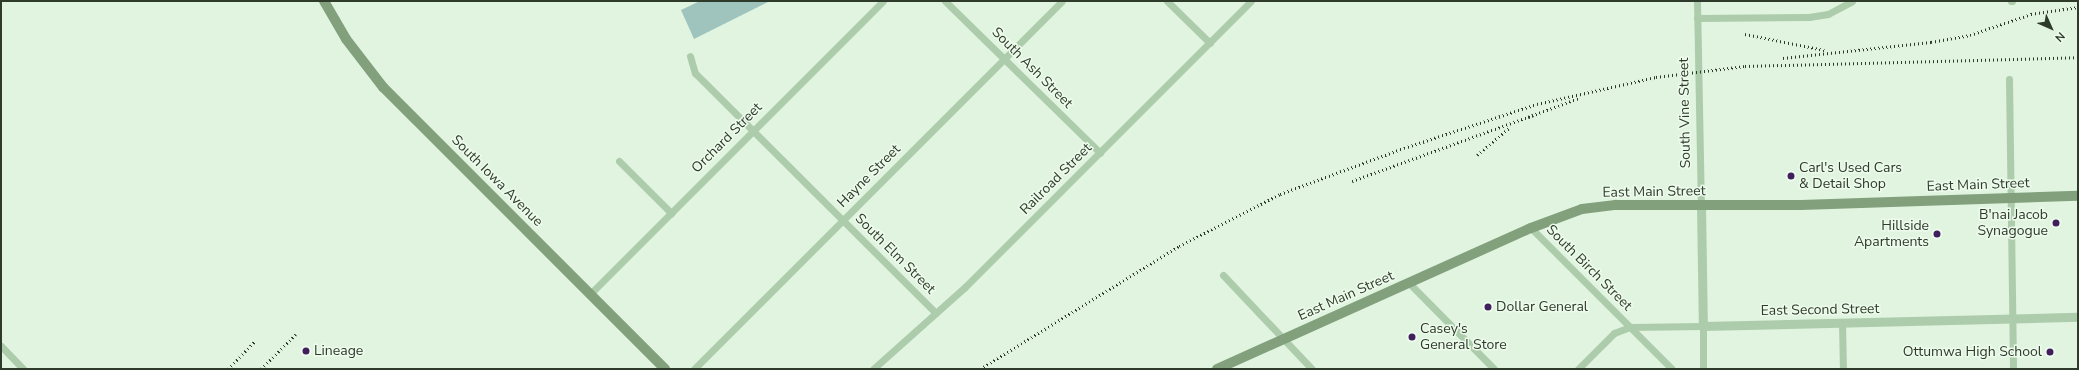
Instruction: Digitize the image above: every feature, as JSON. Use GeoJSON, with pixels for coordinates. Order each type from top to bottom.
{"type":"FeatureCollection","features":[{"type":"Feature","properties":{"kind":"main road","name":"South Iowa Avenue"},"geometry":{"type":"LineString","coordinates":[[324,1],[346,39],[383,87],[665,369]]}},
{"type":"Feature","properties":{"kind":"main road","name":"East Main Street"},"geometry":{"type":"LineString","coordinates":[[1216,369],[1286,339],[1531,228],[1559,216],[1592,207],[1616,205],[1701,205],[2078,196]]}},
{"type":"Feature","properties":{"kind":"street","name":"Orchard Street"},"geometry":{"type":"LineString","coordinates":[[590,294],[883,1]]}},
{"type":"Feature","properties":{"kind":"street","name":"South Ash Street"},"geometry":{"type":"LineString","coordinates":[[945,1],[1100,153]]}},
{"type":"Feature","properties":{"kind":"street","name":"Hayne Street"},"geometry":{"type":"LineString","coordinates":[[694,369],[1062,1]]}},
{"type":"Feature","properties":{"kind":"street"},"geometry":{"type":"LineString","coordinates":[[1166,1],[1210,43]]}},
{"type":"Feature","properties":{"kind":"street","name":"Railroad Street"},"geometry":{"type":"LineString","coordinates":[[873,369],[936,313],[1100,153],[1251,1]]}},
{"type":"Feature","properties":{"kind":"street","name":"South Vine Street"},"geometry":{"type":"LineString","coordinates":[[1697,1],[1703,369]]}},
{"type":"Feature","properties":{"kind":"street"},"geometry":{"type":"LineString","coordinates":[[1697,18],[1809,17],[1828,14],[1852,1]]}},
{"type":"Feature","properties":{"kind":"street","name":"South Elm Street"},"geometry":{"type":"LineString","coordinates":[[690,56],[695,73],[936,313]]}},
{"type":"Feature","properties":{"kind":"street"},"geometry":{"type":"LineString","coordinates":[[2009,79],[2014,319],[2013,369]]}},
{"type":"Feature","properties":{"kind":"street"},"geometry":{"type":"LineString","coordinates":[[619,161],[671,213]]}},
{"type":"Feature","properties":{"kind":"street","name":"South Birch Street"},"geometry":{"type":"LineString","coordinates":[[1531,228],[1672,369]]}},
{"type":"Feature","properties":{"kind":"street"},"geometry":{"type":"LineString","coordinates":[[1223,275],[1286,339],[1312,369]]}},
{"type":"Feature","properties":{"kind":"street"},"geometry":{"type":"LineString","coordinates":[[1409,283],[1494,369]]}},
{"type":"Feature","properties":{"kind":"street","name":"East Second Street"},"geometry":{"type":"LineString","coordinates":[[1578,369],[1614,333],[1630,327],[2078,318]]}},
{"type":"Feature","properties":{"kind":"street"},"geometry":{"type":"LineString","coordinates":[[1842,323],[1843,369]]}},
{"type":"Feature","properties":{"kind":"street"},"geometry":{"type":"LineString","coordinates":[[1,346],[23,369]]}},
{"type":"Feature","properties":{"kind":"shaded area"},"geometry":{"type":"Polygon","coordinates":[[[700,1],[770,1],[694,39],[681,10],[700,1]]]}},
{"type":"Feature","properties":{"kind":"railway"},"geometry":{"type":"LineString","coordinates":[[1783,58],[1931,42],[1970,35],[2031,14],[2078,7]]}},
{"type":"Feature","properties":{"kind":"railway"},"geometry":{"type":"LineString","coordinates":[[1745,34],[1824,50]]}},
{"type":"Feature","properties":{"kind":"railway"},"geometry":{"type":"LineString","coordinates":[[980,369],[1179,246],[1280,194],[1404,148],[1537,104],[1656,77],[1745,66],[2078,57]]}},
{"type":"Feature","properties":{"kind":"railway"},"geometry":{"type":"LineString","coordinates":[[1528,117],[1579,98]]}},
{"type":"Feature","properties":{"kind":"railway"},"geometry":{"type":"LineString","coordinates":[[1352,181],[1533,115]]}},
{"type":"Feature","properties":{"kind":"railway"},"geometry":{"type":"LineString","coordinates":[[1477,155],[1509,128]]}},
{"type":"Feature","properties":{"kind":"railway"},"geometry":{"type":"LineString","coordinates":[[261,369],[296,334]]}},
{"type":"Feature","properties":{"kind":"railway"},"geometry":{"type":"LineString","coordinates":[[228,369],[255,341]]}},
{"type":"Feature","properties":{"kind":"place","name":"Carl's Used Cars & Detail Shop"},"geometry":{"type":"Point","coordinates":[1791,176]}},
{"type":"Feature","properties":{"kind":"place","name":"B'nai Jacob Synagogue"},"geometry":{"type":"Point","coordinates":[2056,223]}},
{"type":"Feature","properties":{"kind":"place","name":"Hillside Apartments"},"geometry":{"type":"Point","coordinates":[1937,234]}},
{"type":"Feature","properties":{"kind":"place","name":"Dollar General"},"geometry":{"type":"Point","coordinates":[1488,307]}},
{"type":"Feature","properties":{"kind":"place","name":"Casey's General Store"},"geometry":{"type":"Point","coordinates":[1412,337]}},
{"type":"Feature","properties":{"kind":"place","name":"Lineage"},"geometry":{"type":"Point","coordinates":[306,351]}},
{"type":"Feature","properties":{"kind":"place","name":"Ottumwa High School"},"geometry":{"type":"Point","coordinates":[2050,352]}}]}
